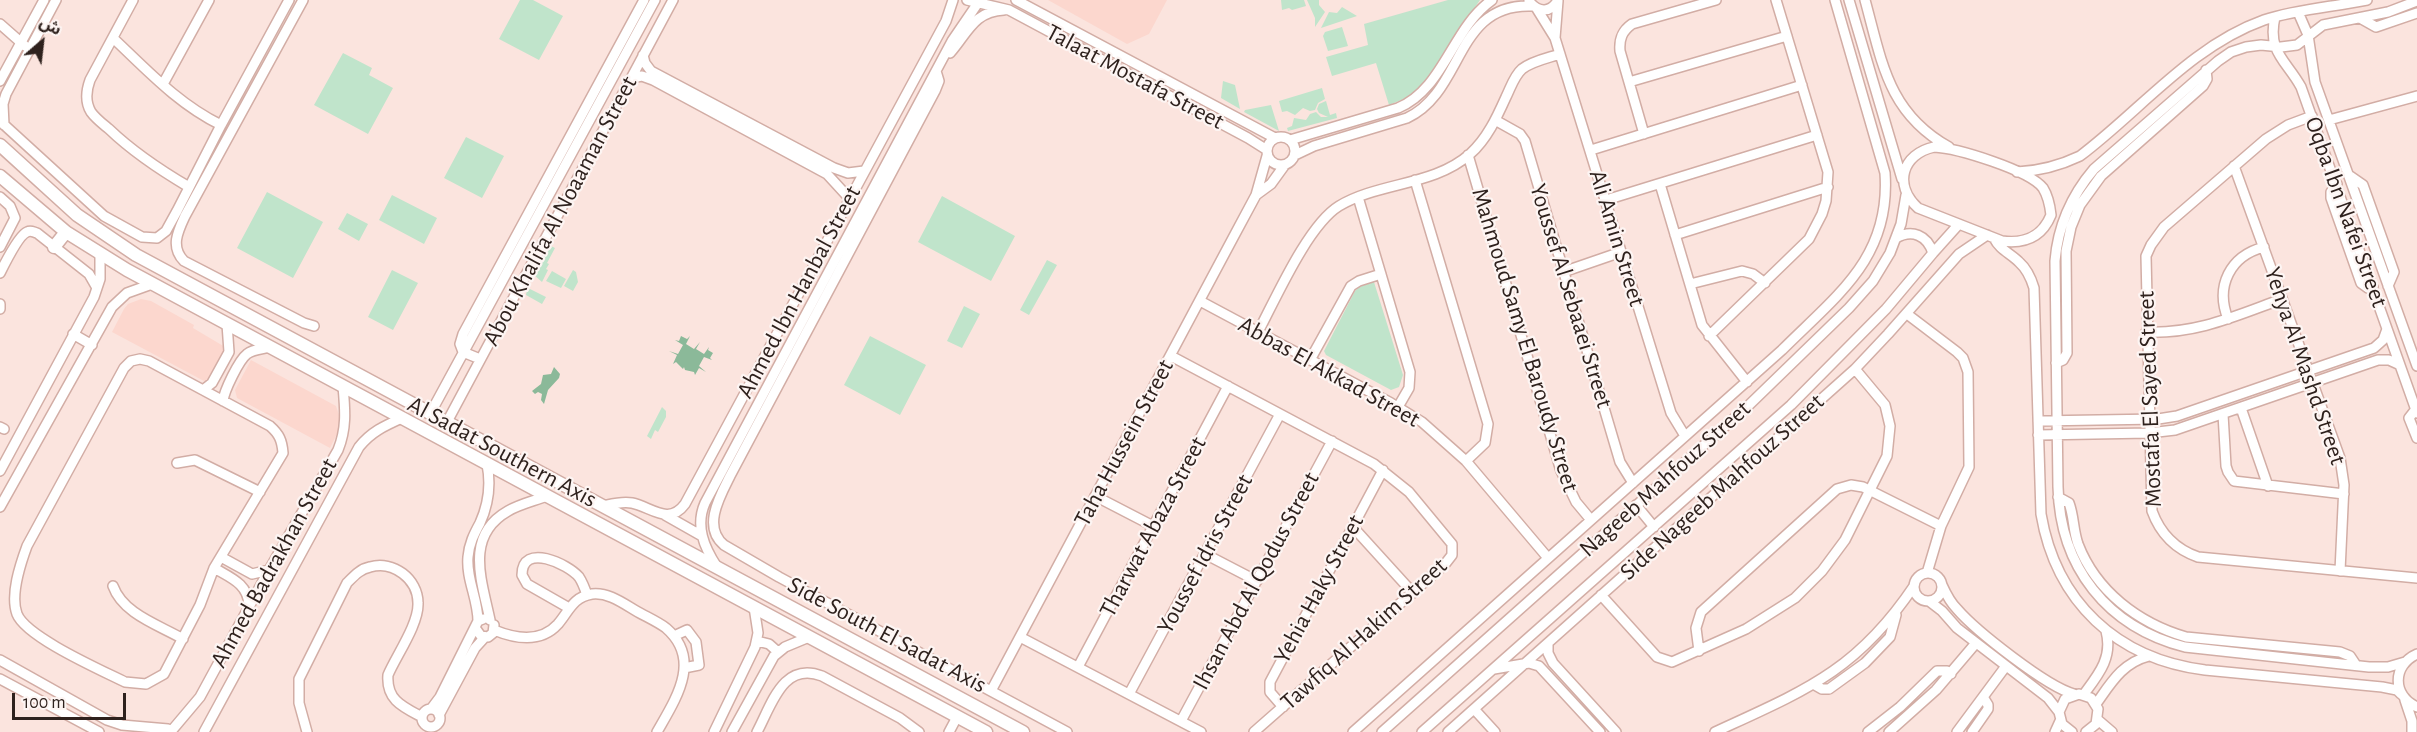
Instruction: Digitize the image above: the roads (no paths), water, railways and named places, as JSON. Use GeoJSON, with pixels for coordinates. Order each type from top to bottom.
{"type":"FeatureCollection","features":[{"type":"Feature","properties":{"kind":"main road","name":"Al Sadat Southern Axis"},"geometry":{"type":"LineString","coordinates":[[0,145],[71,210],[120,246],[1023,732]]}},
{"type":"Feature","properties":{"kind":"main road","name":"Al Sadat Southern Axis"},"geometry":{"type":"LineString","coordinates":[[1,180],[100,255],[978,730]]}},
{"type":"Feature","properties":{"kind":"main road"},"geometry":{"type":"LineString","coordinates":[[54,247],[66,231]]}},
{"type":"Feature","properties":{"kind":"street"},"geometry":{"type":"LineString","coordinates":[[45,0],[6,94],[2,123],[94,208],[115,223],[142,237],[152,239],[162,235],[181,213],[303,0]]}},
{"type":"Feature","properties":{"kind":"street"},"geometry":{"type":"LineString","coordinates":[[0,81],[56,0]]}},
{"type":"Feature","properties":{"kind":"street"},"geometry":{"type":"LineString","coordinates":[[133,0],[86,91],[87,102],[92,113],[141,156],[189,187]]}},
{"type":"Feature","properties":{"kind":"street"},"geometry":{"type":"LineString","coordinates":[[162,84],[209,0]]}},
{"type":"Feature","properties":{"kind":"street"},"geometry":{"type":"LineString","coordinates":[[289,0],[189,187],[176,241],[179,256],[184,261],[314,326]]}},
{"type":"Feature","properties":{"kind":"street"},"geometry":{"type":"LineString","coordinates":[[480,359],[464,352],[460,344],[463,334],[644,0]]}},
{"type":"Feature","properties":{"kind":"street","name":"Abou Khalifa Al Noaaman Street"},"geometry":{"type":"LineString","coordinates":[[428,412],[464,352],[655,0]]}},
{"type":"Feature","properties":{"kind":"street","name":"Abou Khalifa Al Noaaman Street"},"geometry":{"type":"LineString","coordinates":[[449,423],[475,377],[474,370],[673,0]]}},
{"type":"Feature","properties":{"kind":"street"},"geometry":{"type":"LineString","coordinates":[[946,0],[946,21]]}},
{"type":"Feature","properties":{"kind":"street","name":"Ahmed Ibn Hanbal Street"},"geometry":{"type":"LineString","coordinates":[[685,504],[946,21],[953,0]]}},
{"type":"Feature","properties":{"kind":"street","name":"Talaat Mostafa Street"},"geometry":{"type":"LineString","coordinates":[[967,0],[979,1],[1009,10],[1248,138],[1267,153]]}},
{"type":"Feature","properties":{"kind":"street"},"geometry":{"type":"LineString","coordinates":[[1290,140],[1398,108],[1412,101],[1429,85],[1471,19],[1492,0]]}},
{"type":"Feature","properties":{"kind":"street"},"geometry":{"type":"LineString","coordinates":[[1295,155],[1314,146],[1407,118],[1420,111],[1436,96],[1469,38],[1491,14],[1510,7],[1533,5],[1551,8],[1558,0]]}},
{"type":"Feature","properties":{"kind":"street","name":"Ali Amin Street"},"geometry":{"type":"LineString","coordinates":[[1555,38],[1558,0]]}},
{"type":"Feature","properties":{"kind":"street"},"geometry":{"type":"LineString","coordinates":[[1644,134],[1629,82],[1620,38],[1632,24],[1697,3],[1716,0]]}},
{"type":"Feature","properties":{"kind":"street"},"geometry":{"type":"LineString","coordinates":[[1710,336],[1809,239],[1822,214],[1828,187],[1828,172],[1776,0]]}},
{"type":"Feature","properties":{"kind":"street"},"geometry":{"type":"LineString","coordinates":[[1353,732],[1747,382],[1836,296],[1859,269],[1873,247],[1882,222],[1887,191],[1882,156],[1835,0]]}},
{"type":"Feature","properties":{"kind":"street"},"geometry":{"type":"LineString","coordinates":[[1849,0],[1906,195],[1918,208],[1990,237],[2013,242],[2028,240],[2041,232],[2051,215],[2044,190],[2032,179],[2018,172],[1951,148],[1923,130],[1896,97],[1885,75],[1865,0]]}},
{"type":"Feature","properties":{"kind":"street"},"geometry":{"type":"LineString","coordinates":[[2018,172],[2039,171],[2080,156],[2211,47],[2242,30],[2275,17],[2367,0]]}},
{"type":"Feature","properties":{"kind":"street","name":"Ahmed Ibn Hanbal Street"},"geometry":{"type":"LineString","coordinates":[[717,567],[702,536],[701,513],[712,490],[734,457],[839,252],[952,41],[979,1]]}},
{"type":"Feature","properties":{"kind":"street","name":"Talaat Mostafa Street"},"geometry":{"type":"LineString","coordinates":[[1019,1],[1275,138]]}},
{"type":"Feature","properties":{"kind":"street"},"geometry":{"type":"LineString","coordinates":[[2060,283],[2056,245],[2063,220],[2078,189],[2094,169],[2206,70],[2231,52],[2246,47],[2297,45],[2308,35],[2333,22],[2388,12],[2417,1]]}},
{"type":"Feature","properties":{"kind":"street","name":"Ali Amin Street"},"geometry":{"type":"LineString","coordinates":[[1533,5],[1555,38],[1671,413],[1685,436]]}},
{"type":"Feature","properties":{"kind":"street"},"geometry":{"type":"LineString","coordinates":[[734,457],[935,91],[939,81],[938,67],[975,20],[991,12],[1009,10]]}},
{"type":"Feature","properties":{"kind":"street","name":"Oqba Ibn Nafei Street"},"geometry":{"type":"LineString","coordinates":[[2298,12],[2308,35],[2315,82],[2388,286],[2407,336],[2414,348],[2417,366]]}},
{"type":"Feature","properties":{"kind":"street"},"geometry":{"type":"LineString","coordinates":[[2360,18],[2376,27],[2417,13]]}},
{"type":"Feature","properties":{"kind":"street"},"geometry":{"type":"LineString","coordinates":[[2274,46],[2272,32],[2275,17]]}},
{"type":"Feature","properties":{"kind":"street"},"geometry":{"type":"LineString","coordinates":[[0,24],[25,46]]}},
{"type":"Feature","properties":{"kind":"street"},"geometry":{"type":"LineString","coordinates":[[937,35],[947,36],[952,41]]}},
{"type":"Feature","properties":{"kind":"street"},"geometry":{"type":"LineString","coordinates":[[1629,82],[1787,36]]}},
{"type":"Feature","properties":{"kind":"street"},"geometry":{"type":"LineString","coordinates":[[113,38],[190,108],[221,125]]}},
{"type":"Feature","properties":{"kind":"street","name":"Oqba Ibn Nafei Street"},"geometry":{"type":"LineString","coordinates":[[2274,46],[2301,87],[2416,411]]}},
{"type":"Feature","properties":{"kind":"street"},"geometry":{"type":"LineString","coordinates":[[1258,332],[1318,225],[1332,211],[1358,197],[1451,167],[1468,156],[1482,141],[1495,120],[1519,73],[1529,65],[1560,54]]}},
{"type":"Feature","properties":{"kind":"street"},"geometry":{"type":"LineString","coordinates":[[643,55],[651,71],[834,168],[848,173],[864,171]]}},
{"type":"Feature","properties":{"kind":"street"},"geometry":{"type":"LineString","coordinates":[[2206,70],[2207,79],[2203,87],[2101,176],[2080,205],[2071,227],[2060,283],[2056,363],[2058,497],[2064,534],[2076,564],[2086,581],[2109,607],[2137,628],[2173,645],[2211,646],[2356,665],[2388,666],[2412,656]]}},
{"type":"Feature","properties":{"kind":"street"},"geometry":{"type":"LineString","coordinates":[[631,78],[642,76],[653,80],[827,174],[849,198]]}},
{"type":"Feature","properties":{"kind":"street"},"geometry":{"type":"LineString","coordinates":[[2301,87],[2315,82]]}},
{"type":"Feature","properties":{"kind":"street"},"geometry":{"type":"LineString","coordinates":[[1591,150],[1802,85]]}},
{"type":"Feature","properties":{"kind":"street"},"geometry":{"type":"LineString","coordinates":[[2329,120],[2417,96]]}},
{"type":"Feature","properties":{"kind":"street","name":"Mostafa El Sayed Street"},"geometry":{"type":"LineString","coordinates":[[2312,116],[2277,131],[2164,226],[2151,245],[2145,268],[2152,511],[2160,529],[2174,544],[2190,554],[2208,560],[2417,578]]}},
{"type":"Feature","properties":{"kind":"street","name":"Youssef Al Sebaaei Street"},"geometry":{"type":"LineString","coordinates":[[1495,120],[1520,134],[1525,141],[1620,462],[1633,483]]}},
{"type":"Feature","properties":{"kind":"street"},"geometry":{"type":"LineString","coordinates":[[587,126],[601,134]]}},
{"type":"Feature","properties":{"kind":"street"},"geometry":{"type":"LineString","coordinates":[[1606,200],[1817,135]]}},
{"type":"Feature","properties":{"kind":"street"},"geometry":{"type":"LineString","coordinates":[[1282,137],[1290,140],[1295,147],[1295,155],[1290,163],[1276,165],[1267,153],[1271,141],[1282,137]]}},
{"type":"Feature","properties":{"kind":"street"},"geometry":{"type":"LineString","coordinates":[[1903,181],[1904,171],[1916,154],[1934,147],[1951,148]]}},
{"type":"Feature","properties":{"kind":"street","name":"Taha Hussein Street"},"geometry":{"type":"LineString","coordinates":[[991,691],[1256,195],[1267,153]]}},
{"type":"Feature","properties":{"kind":"street","name":"Mahmoud Samy El Baroudy Street"},"geometry":{"type":"LineString","coordinates":[[1468,156],[1561,471],[1570,492],[1591,520]]}},
{"type":"Feature","properties":{"kind":"street","name":"Taha Hussein Street"},"geometry":{"type":"LineString","coordinates":[[1256,195],[1271,184],[1284,165]]}},
{"type":"Feature","properties":{"kind":"street","name":"Yehya Al Mashd Street"},"geometry":{"type":"LineString","coordinates":[[2234,166],[2340,458],[2344,494],[2340,571]]}},
{"type":"Feature","properties":{"kind":"street"},"geometry":{"type":"LineString","coordinates":[[2094,169],[2101,176]]}},
{"type":"Feature","properties":{"kind":"street"},"geometry":{"type":"LineString","coordinates":[[1415,180],[1488,424],[1485,443],[1466,461]]}},
{"type":"Feature","properties":{"kind":"street"},"geometry":{"type":"LineString","coordinates":[[1660,184],[1702,325],[1747,382]]}},
{"type":"Feature","properties":{"kind":"street"},"geometry":{"type":"LineString","coordinates":[[1675,235],[1828,187]]}},
{"type":"Feature","properties":{"kind":"street","name":"Nageeb Mahfouz Street"},"geometry":{"type":"LineString","coordinates":[[1382,732],[1779,377],[1849,308],[1874,281],[1896,238],[1906,195]]}},
{"type":"Feature","properties":{"kind":"street"},"geometry":{"type":"LineString","coordinates":[[0,197],[10,206],[14,214],[11,228],[0,247]]}},
{"type":"Feature","properties":{"kind":"street"},"geometry":{"type":"LineString","coordinates":[[1358,197],[1410,372],[1409,388],[1398,406]]}},
{"type":"Feature","properties":{"kind":"street"},"geometry":{"type":"LineString","coordinates":[[2051,215],[2063,220]]}},
{"type":"Feature","properties":{"kind":"street","name":"Nageeb Mahfouz Street"},"geometry":{"type":"LineString","coordinates":[[1422,732],[1750,441],[1853,344],[1959,225]]}},
{"type":"Feature","properties":{"kind":"street"},"geometry":{"type":"LineString","coordinates":[[11,228],[23,235]]}},
{"type":"Feature","properties":{"kind":"street"},"geometry":{"type":"LineString","coordinates":[[0,273],[23,235],[34,232],[89,274],[97,288]]}},
{"type":"Feature","properties":{"kind":"street"},"geometry":{"type":"LineString","coordinates":[[1896,238],[1903,235],[1918,235],[1925,239],[1933,252]]}},
{"type":"Feature","properties":{"kind":"street"},"geometry":{"type":"LineString","coordinates":[[1990,237],[2025,268],[2034,288],[2039,500],[2047,543],[2057,570],[2082,607],[2106,631],[2131,648],[2149,656],[2195,669],[2382,687],[2397,690],[2417,707]]}},
{"type":"Feature","properties":{"kind":"street","name":"Side Nageeb Mahfouz Street"},"geometry":{"type":"LineString","coordinates":[[1448,732],[1855,369],[1959,254],[1990,237]]}},
{"type":"Feature","properties":{"kind":"street"},"geometry":{"type":"LineString","coordinates":[[824,244],[824,249],[830,256],[839,252]]}},
{"type":"Feature","properties":{"kind":"street"},"geometry":{"type":"LineString","coordinates":[[2228,319],[2222,299],[2230,269],[2245,254],[2264,247]]}},
{"type":"Feature","properties":{"kind":"street"},"geometry":{"type":"LineString","coordinates":[[1563,272],[1621,252]]}},
{"type":"Feature","properties":{"kind":"street"},"geometry":{"type":"LineString","coordinates":[[0,471],[97,288],[100,255]]}},
{"type":"Feature","properties":{"kind":"street"},"geometry":{"type":"LineString","coordinates":[[815,262],[823,260],[827,262],[830,270]]}},
{"type":"Feature","properties":{"kind":"street"},"geometry":{"type":"LineString","coordinates":[[1690,284],[1742,271],[1753,274],[1765,283]]}},
{"type":"Feature","properties":{"kind":"street"},"geometry":{"type":"LineString","coordinates":[[1311,360],[1352,286],[1359,281],[1381,274]]}},
{"type":"Feature","properties":{"kind":"street"},"geometry":{"type":"LineString","coordinates":[[0,507],[112,307],[127,293],[152,284]]}},
{"type":"Feature","properties":{"kind":"street"},"geometry":{"type":"LineString","coordinates":[[1836,296],[1849,308]]}},
{"type":"Feature","properties":{"kind":"street"},"geometry":{"type":"LineString","coordinates":[[2146,332],[2188,331],[2282,299]]}},
{"type":"Feature","properties":{"kind":"street","name":"Abbas El Akkad Street"},"geometry":{"type":"LineString","coordinates":[[1200,301],[1398,406],[1434,431],[1466,461],[1548,558]]}},
{"type":"Feature","properties":{"kind":"street"},"geometry":{"type":"LineString","coordinates":[[0,303],[0,309]]}},
{"type":"Feature","properties":{"kind":"street"},"geometry":{"type":"LineString","coordinates":[[1907,314],[1957,352],[1963,358],[1968,372],[1969,467],[1941,526],[1927,573]]}},
{"type":"Feature","properties":{"kind":"street"},"geometry":{"type":"LineString","coordinates":[[203,390],[212,383],[229,349],[227,324]]}},
{"type":"Feature","properties":{"kind":"street"},"geometry":{"type":"LineString","coordinates":[[2038,421],[2148,419],[2176,416],[2374,348],[2383,340],[2387,329]]}},
{"type":"Feature","properties":{"kind":"street"},"geometry":{"type":"LineString","coordinates":[[2407,336],[2417,333]]}},
{"type":"Feature","properties":{"kind":"street"},"geometry":{"type":"LineString","coordinates":[[73,334],[92,345]]}},
{"type":"Feature","properties":{"kind":"street"},"geometry":{"type":"LineString","coordinates":[[224,396],[244,357],[251,352],[270,347]]}},
{"type":"Feature","properties":{"kind":"street"},"geometry":{"type":"LineString","coordinates":[[229,349],[244,357]]}},
{"type":"Feature","properties":{"kind":"street","name":"Tawfiq Al Hakim Street"},"geometry":{"type":"LineString","coordinates":[[1171,356],[1383,470],[1409,492],[1452,544],[1449,560],[1254,732]]}},
{"type":"Feature","properties":{"kind":"street"},"geometry":{"type":"LineString","coordinates":[[212,383],[224,396],[278,433],[282,442],[282,453],[214,568],[200,605],[164,674],[146,684],[135,685],[125,682],[33,633],[17,615],[15,603],[20,567],[27,546],[124,368],[140,359],[149,361],[203,390],[224,396]]}},
{"type":"Feature","properties":{"kind":"street"},"geometry":{"type":"LineString","coordinates":[[2038,435],[2149,433],[2175,430],[2378,360],[2389,360],[2400,365]]}},
{"type":"Feature","properties":{"kind":"street"},"geometry":{"type":"LineString","coordinates":[[458,362],[474,370]]}},
{"type":"Feature","properties":{"kind":"street"},"geometry":{"type":"LineString","coordinates":[[1601,595],[1653,654],[1662,660],[1677,661],[1763,620],[1809,585],[1845,540],[1887,456],[1890,437],[1888,415],[1880,396],[1855,369]]}},
{"type":"Feature","properties":{"kind":"street","name":"Ahmed Badrakhan Street"},"geometry":{"type":"LineString","coordinates":[[168,730],[192,709],[200,697],[344,435],[346,421],[343,386]]}},
{"type":"Feature","properties":{"kind":"street","name":"Tharwat Abaza Street"},"geometry":{"type":"LineString","coordinates":[[1078,667],[1228,386]]}},
{"type":"Feature","properties":{"kind":"street"},"geometry":{"type":"LineString","coordinates":[[2241,408],[2268,486]]}},
{"type":"Feature","properties":{"kind":"street"},"geometry":{"type":"LineString","coordinates":[[2416,411],[2409,418],[2417,438]]}},
{"type":"Feature","properties":{"kind":"street","name":"Youssef Idris Street"},"geometry":{"type":"LineString","coordinates":[[1129,694],[1280,414]]}},
{"type":"Feature","properties":{"kind":"street"},"geometry":{"type":"LineString","coordinates":[[2223,414],[2228,472],[2236,481],[2344,494]]}},
{"type":"Feature","properties":{"kind":"street","name":"Ahmed Badrakhan Street"},"geometry":{"type":"LineString","coordinates":[[204,732],[359,447],[377,429],[402,418]]}},
{"type":"Feature","properties":{"kind":"street","name":"Ihsan Abd Al Qodus Street"},"geometry":{"type":"LineString","coordinates":[[1181,721],[1332,441]]}},
{"type":"Feature","properties":{"kind":"street"},"geometry":{"type":"LineString","coordinates":[[1745,467],[1750,441]]}},
{"type":"Feature","properties":{"kind":"street","name":"Side South El Sadat Axis"},"geometry":{"type":"LineString","coordinates":[[734,457],[717,506],[713,530],[718,541],[769,572],[1067,732]]}},
{"type":"Feature","properties":{"kind":"street"},"geometry":{"type":"LineString","coordinates":[[177,463],[195,460],[260,492]]}},
{"type":"Feature","properties":{"kind":"street"},"geometry":{"type":"LineString","coordinates":[[484,637],[481,636],[477,625],[477,605],[467,571],[469,549],[489,497],[487,464]]}},
{"type":"Feature","properties":{"kind":"street","name":"Yehia Haky Street"},"geometry":{"type":"LineString","coordinates":[[1283,707],[1270,692],[1270,682],[1383,470]]}},
{"type":"Feature","properties":{"kind":"street"},"geometry":{"type":"LineString","coordinates":[[697,482],[712,490]]}},
{"type":"Feature","properties":{"kind":"street"},"geometry":{"type":"LineString","coordinates":[[1699,651],[1696,622],[1706,608],[1837,489],[1855,485],[1871,490],[1941,526]]}},
{"type":"Feature","properties":{"kind":"street"},"geometry":{"type":"LineString","coordinates":[[494,630],[478,560],[482,541],[495,520],[513,508],[547,496]]}},
{"type":"Feature","properties":{"kind":"street"},"geometry":{"type":"LineString","coordinates":[[1095,496],[1153,526]]}},
{"type":"Feature","properties":{"kind":"street"},"geometry":{"type":"LineString","coordinates":[[2058,497],[2069,503],[2078,544],[2095,575],[2114,598],[2137,616],[2174,633],[2211,646]]}},
{"type":"Feature","properties":{"kind":"street"},"geometry":{"type":"LineString","coordinates":[[603,506],[627,502],[665,515],[702,536]]}},
{"type":"Feature","properties":{"kind":"street"},"geometry":{"type":"LineString","coordinates":[[665,515],[675,514],[685,504],[701,513]]}},
{"type":"Feature","properties":{"kind":"street"},"geometry":{"type":"LineString","coordinates":[[1636,506],[1654,526]]}},
{"type":"Feature","properties":{"kind":"street"},"geometry":{"type":"LineString","coordinates":[[484,514],[495,520]]}},
{"type":"Feature","properties":{"kind":"street"},"geometry":{"type":"LineString","coordinates":[[1353,526],[1413,593]]}},
{"type":"Feature","properties":{"kind":"street"},"geometry":{"type":"LineString","coordinates":[[476,531],[485,536]]}},
{"type":"Feature","properties":{"kind":"street"},"geometry":{"type":"LineString","coordinates":[[1205,554],[1257,581]]}},
{"type":"Feature","properties":{"kind":"street"},"geometry":{"type":"LineString","coordinates":[[221,557],[252,574],[269,570]]}},
{"type":"Feature","properties":{"kind":"street"},"geometry":{"type":"LineString","coordinates":[[569,608],[527,584],[522,575],[526,561],[540,557],[569,570],[580,579],[587,595]]}},
{"type":"Feature","properties":{"kind":"street"},"geometry":{"type":"LineString","coordinates":[[307,732],[299,703],[299,679],[347,583],[357,573],[369,567],[383,566],[397,569],[408,578],[415,590],[418,603],[416,617],[388,675],[387,685],[395,701],[426,725],[432,727],[475,648],[494,630]]}},
{"type":"Feature","properties":{"kind":"street"},"geometry":{"type":"LineString","coordinates":[[214,568],[245,588],[249,605]]}},
{"type":"Feature","properties":{"kind":"street"},"geometry":{"type":"LineString","coordinates":[[1715,732],[1734,728],[1815,685],[1856,655],[1896,613],[1918,577],[1927,573],[1937,576],[1958,611],[2051,685],[2091,698],[2096,705],[2098,720],[2093,728],[2086,732]]}},
{"type":"Feature","properties":{"kind":"street"},"geometry":{"type":"LineString","coordinates":[[2086,581],[2095,575]]}},
{"type":"Feature","properties":{"kind":"street"},"geometry":{"type":"LineString","coordinates":[[1929,601],[1938,598],[1942,585]]}},
{"type":"Feature","properties":{"kind":"street"},"geometry":{"type":"LineString","coordinates":[[113,586],[116,594],[128,608],[183,639]]}},
{"type":"Feature","properties":{"kind":"street"},"geometry":{"type":"LineString","coordinates":[[1914,586],[1914,591],[1920,599],[1929,601],[1942,611],[1954,626],[2049,698],[2072,732]]}},
{"type":"Feature","properties":{"kind":"street"},"geometry":{"type":"LineString","coordinates":[[494,630],[521,638],[542,635],[559,623],[578,599],[587,595],[604,594],[663,626],[674,636],[682,654],[684,669],[681,687],[657,732]]}},
{"type":"Feature","properties":{"kind":"street"},"geometry":{"type":"LineString","coordinates":[[714,732],[757,641],[754,607]]}},
{"type":"Feature","properties":{"kind":"street"},"geometry":{"type":"LineString","coordinates":[[436,720],[440,697],[477,625],[482,619],[490,620]]}},
{"type":"Feature","properties":{"kind":"street"},"geometry":{"type":"LineString","coordinates":[[674,636],[688,631],[696,642],[699,665],[684,669]]}},
{"type":"Feature","properties":{"kind":"street"},"geometry":{"type":"LineString","coordinates":[[2055,732],[2062,703],[2079,694],[2106,661],[2109,646],[2106,631]]}},
{"type":"Feature","properties":{"kind":"street"},"geometry":{"type":"LineString","coordinates":[[1464,633],[1477,646]]}},
{"type":"Feature","properties":{"kind":"street"},"geometry":{"type":"LineString","coordinates":[[732,732],[770,661],[778,652],[809,637]]}},
{"type":"Feature","properties":{"kind":"street"},"geometry":{"type":"LineString","coordinates":[[1020,637],[1201,732]]}},
{"type":"Feature","properties":{"kind":"street"},"geometry":{"type":"LineString","coordinates":[[757,641],[768,644],[778,652]]}},
{"type":"Feature","properties":{"kind":"street"},"geometry":{"type":"LineString","coordinates":[[1548,643],[1548,653],[1553,663],[1616,732]]}},
{"type":"Feature","properties":{"kind":"street"},"geometry":{"type":"LineString","coordinates":[[1889,732],[1924,702],[1976,643]]}},
{"type":"Feature","properties":{"kind":"street"},"geometry":{"type":"LineString","coordinates":[[2096,705],[2121,671],[2134,661],[2149,656]]}},
{"type":"Feature","properties":{"kind":"street"},"geometry":{"type":"LineString","coordinates":[[2412,656],[2401,667],[2398,681],[2410,713],[2412,732]]}},
{"type":"Feature","properties":{"kind":"street"},"geometry":{"type":"LineString","coordinates":[[0,660],[107,720],[122,725],[184,731]]}},
{"type":"Feature","properties":{"kind":"street"},"geometry":{"type":"LineString","coordinates":[[1494,669],[1524,664],[1534,664],[1543,669],[1600,732]]}},
{"type":"Feature","properties":{"kind":"street"},"geometry":{"type":"LineString","coordinates":[[1957,732],[2006,666]]}},
{"type":"Feature","properties":{"kind":"street"},"geometry":{"type":"LineString","coordinates":[[1868,732],[1900,707],[1937,671],[1947,671],[1951,674]]}},
{"type":"Feature","properties":{"kind":"street"},"geometry":{"type":"LineString","coordinates":[[757,732],[785,682],[803,672],[822,676],[900,718],[919,732]]}},
{"type":"Feature","properties":{"kind":"street"},"geometry":{"type":"LineString","coordinates":[[0,679],[99,732]]}},
{"type":"Feature","properties":{"kind":"street"},"geometry":{"type":"LineString","coordinates":[[1972,732],[1988,709],[1983,697]]}},
{"type":"Feature","properties":{"kind":"street"},"geometry":{"type":"LineString","coordinates":[[1474,709],[1495,732]]}},
{"type":"Feature","properties":{"kind":"street"},"geometry":{"type":"LineString","coordinates":[[426,725],[425,711],[436,720]]}},
{"type":"Feature","properties":{"kind":"street"},"geometry":{"type":"LineString","coordinates":[[949,732],[957,717]]}},
{"type":"Feature","properties":{"kind":"street"},"geometry":{"type":"LineString","coordinates":[[2098,720],[2112,732]]}}]}
